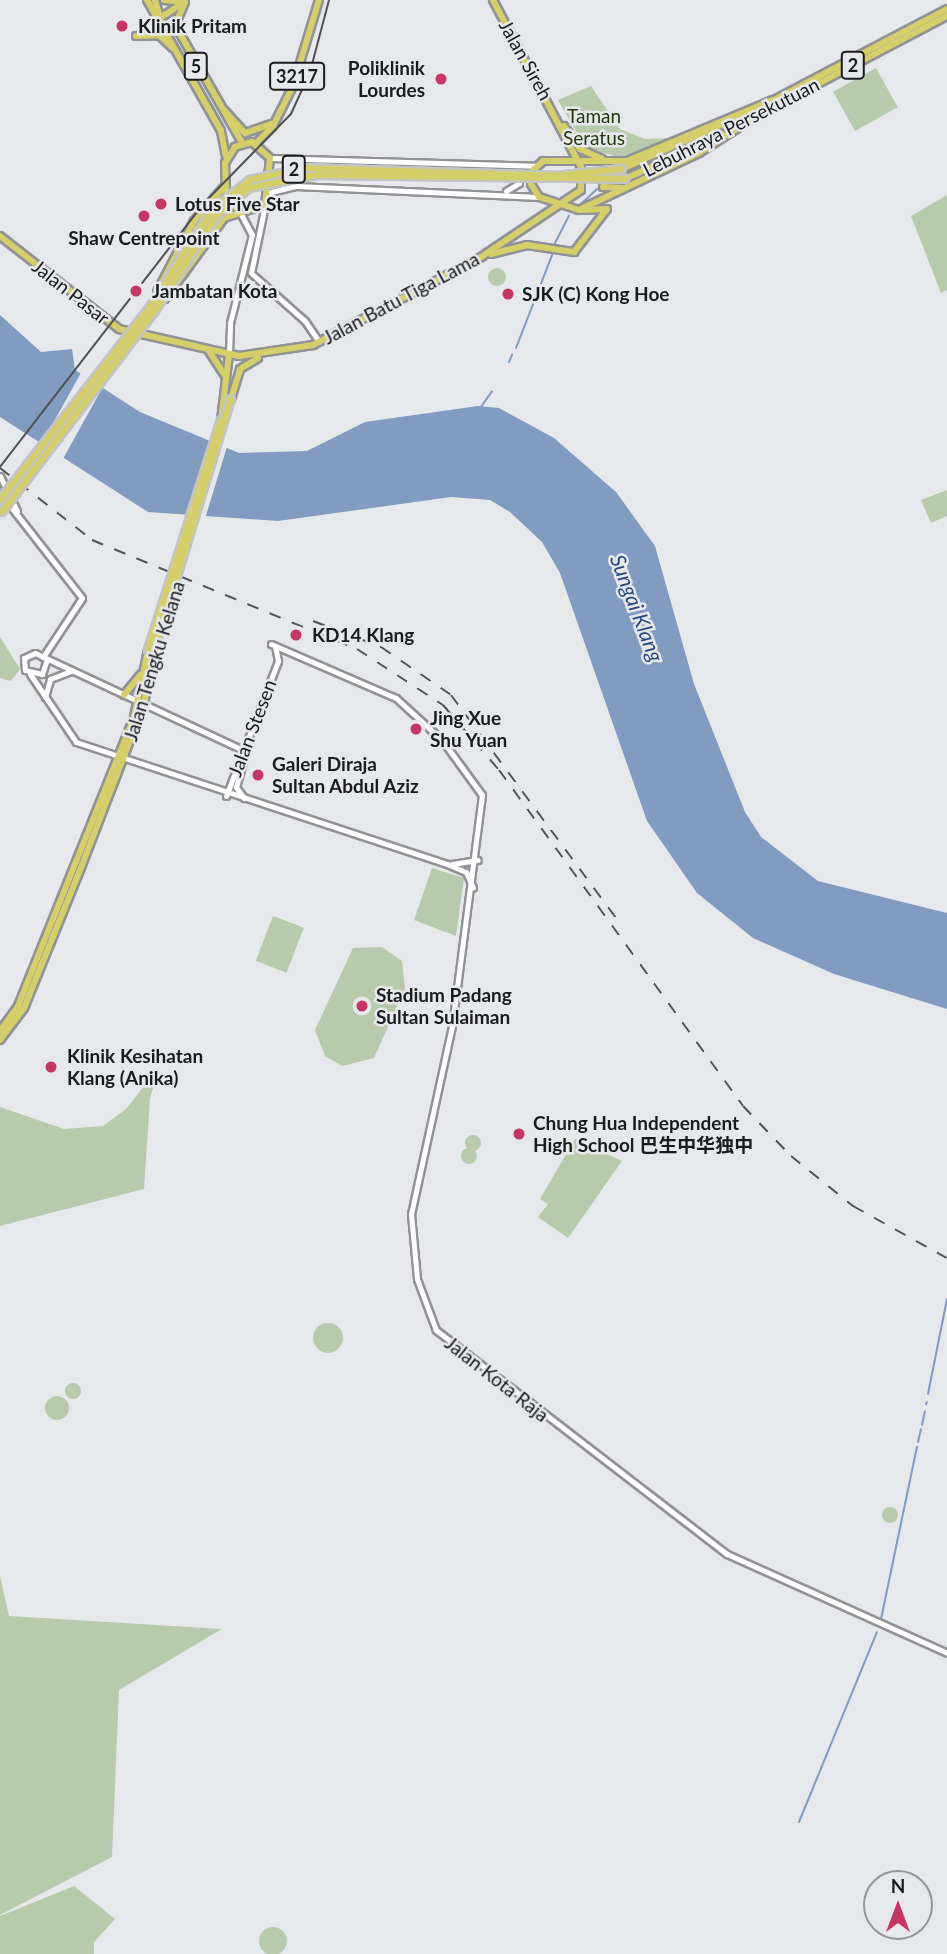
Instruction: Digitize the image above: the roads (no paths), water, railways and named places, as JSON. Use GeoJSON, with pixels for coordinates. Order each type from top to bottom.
{"type":"FeatureCollection","features":[{"type":"Feature","properties":{"kind":"highway","name":"5"},"geometry":{"type":"LineString","coordinates":[[147,0],[160,18],[221,131],[225,186],[240,212]]}},
{"type":"Feature","properties":{"kind":"highway","name":"5"},"geometry":{"type":"LineString","coordinates":[[155,0],[160,18]]}},
{"type":"Feature","properties":{"kind":"highway"},"geometry":{"type":"LineString","coordinates":[[164,0],[186,1]]}},
{"type":"Feature","properties":{"kind":"highway","name":"3217"},"geometry":{"type":"LineString","coordinates":[[256,143],[279,114],[319,0]]}},
{"type":"Feature","properties":{"kind":"highway","name":"Jalan Sireh"},"geometry":{"type":"LineString","coordinates":[[493,0],[549,100],[575,160]]}},
{"type":"Feature","properties":{"kind":"highway","name":"5"},"geometry":{"type":"LineString","coordinates":[[186,1],[175,25],[200,75],[243,144]]}},
{"type":"Feature","properties":{"kind":"highway"},"geometry":{"type":"LineString","coordinates":[[160,18],[186,1]]}},
{"type":"Feature","properties":{"kind":"highway","name":"Lebuhraya Persekutuan"},"geometry":{"type":"LineString","coordinates":[[501,178],[622,169],[773,100],[947,9]]}},
{"type":"Feature","properties":{"kind":"highway","name":"Lebuhraya Persekutuan"},"geometry":{"type":"LineString","coordinates":[[501,178],[625,179],[760,114],[947,16]]}},
{"type":"Feature","properties":{"kind":"highway"},"geometry":{"type":"LineString","coordinates":[[136,36],[159,35],[179,55]]}},
{"type":"Feature","properties":{"kind":"highway"},"geometry":{"type":"LineString","coordinates":[[200,75],[245,133],[261,131],[279,114]]}},
{"type":"Feature","properties":{"kind":"highway"},"geometry":{"type":"LineString","coordinates":[[549,100],[580,149],[610,162]]}},
{"type":"Feature","properties":{"kind":"highway"},"geometry":{"type":"LineString","coordinates":[[641,183],[603,187],[605,172],[773,100]]}},
{"type":"Feature","properties":{"kind":"highway"},"geometry":{"type":"LineString","coordinates":[[579,210],[700,156],[760,114]]}},
{"type":"Feature","properties":{"kind":"highway"},"geometry":{"type":"LineString","coordinates":[[152,309],[220,222],[240,212],[265,205],[270,158],[256,143],[243,144],[225,163]]}},
{"type":"Feature","properties":{"kind":"highway"},"geometry":{"type":"LineString","coordinates":[[481,257],[527,245],[574,252],[607,209],[579,210],[539,197],[531,184],[536,166],[575,160],[627,161]]}},
{"type":"Feature","properties":{"kind":"highway"},"geometry":{"type":"LineString","coordinates":[[561,205],[583,185],[575,160]]}},
{"type":"Feature","properties":{"kind":"highway","name":"2"},"geometry":{"type":"LineString","coordinates":[[1,513],[152,309],[213,209],[262,175],[303,168],[501,178]]}},
{"type":"Feature","properties":{"kind":"highway"},"geometry":{"type":"LineString","coordinates":[[152,309],[194,221],[225,186]]}},
{"type":"Feature","properties":{"kind":"highway","name":"Jalan Batu Tiga Lama"},"geometry":{"type":"LineString","coordinates":[[229,355],[259,357],[319,342],[481,257],[561,205]]}},
{"type":"Feature","properties":{"kind":"highway","name":"Jalan Pasar"},"geometry":{"type":"LineString","coordinates":[[0,236],[110,324],[229,355]]}},
{"type":"Feature","properties":{"kind":"highway","name":"2"},"geometry":{"type":"LineString","coordinates":[[0,500],[152,309]]}},
{"type":"Feature","properties":{"kind":"highway"},"geometry":{"type":"LineString","coordinates":[[206,349],[220,361],[226,385]]}},
{"type":"Feature","properties":{"kind":"highway","name":"Jalan Tengku Kelana"},"geometry":{"type":"LineString","coordinates":[[228,398],[226,385],[229,355]]}},
{"type":"Feature","properties":{"kind":"highway","name":"Jalan Tengku Kelana"},"geometry":{"type":"LineString","coordinates":[[142,703],[143,670],[228,398],[240,369],[259,357]]}},
{"type":"Feature","properties":{"kind":"highway","name":"Jalan Tengku Kelana"},"geometry":{"type":"LineString","coordinates":[[0,1031],[18,1006],[142,703],[151,651]]}},
{"type":"Feature","properties":{"kind":"highway"},"geometry":{"type":"LineString","coordinates":[[124,695],[143,670]]}},
{"type":"Feature","properties":{"kind":"highway","name":"Jalan Tengku Kelana"},"geometry":{"type":"LineString","coordinates":[[0,1040],[29,995],[119,759]]}},
{"type":"Feature","properties":{"kind":"main road"},"geometry":{"type":"LineString","coordinates":[[270,158],[495,169],[536,166]]}},
{"type":"Feature","properties":{"kind":"main road"},"geometry":{"type":"LineString","coordinates":[[495,169],[519,176],[516,187],[504,192]]}},
{"type":"Feature","properties":{"kind":"main road"},"geometry":{"type":"LineString","coordinates":[[267,193],[296,186],[504,192],[539,197]]}},
{"type":"Feature","properties":{"kind":"main road"},"geometry":{"type":"LineString","coordinates":[[250,273],[265,205]]}},
{"type":"Feature","properties":{"kind":"main road"},"geometry":{"type":"LineString","coordinates":[[229,355],[241,276],[252,230],[240,212]]}},
{"type":"Feature","properties":{"kind":"main road"},"geometry":{"type":"LineString","coordinates":[[241,276],[250,273]]}},
{"type":"Feature","properties":{"kind":"main road"},"geometry":{"type":"LineString","coordinates":[[250,273],[305,321],[319,342]]}},
{"type":"Feature","properties":{"kind":"main road"},"geometry":{"type":"LineString","coordinates":[[0,476],[18,513]]}},
{"type":"Feature","properties":{"kind":"main road"},"geometry":{"type":"LineString","coordinates":[[0,493],[82,598],[45,658],[45,671],[30,674]]}},
{"type":"Feature","properties":{"kind":"main road"},"geometry":{"type":"LineString","coordinates":[[59,632],[35,653],[24,658],[30,674],[76,741],[226,796],[447,864],[466,872],[473,888]]}},
{"type":"Feature","properties":{"kind":"main road","name":"Jalan Kota Raja"},"geometry":{"type":"LineString","coordinates":[[271,644],[380,688],[442,740],[482,795],[478,860],[448,1051],[411,1214],[417,1279],[436,1330],[727,1554],[947,1653]]}},
{"type":"Feature","properties":{"kind":"main road","name":"Jalan Stesen"},"geometry":{"type":"LineString","coordinates":[[271,644],[278,661]]}},
{"type":"Feature","properties":{"kind":"main road","name":"Jalan Stesen"},"geometry":{"type":"LineString","coordinates":[[226,796],[243,750],[250,740],[278,661],[293,652]]}},
{"type":"Feature","properties":{"kind":"main road"},"geometry":{"type":"LineString","coordinates":[[35,653],[243,750]]}},
{"type":"Feature","properties":{"kind":"main road"},"geometry":{"type":"LineString","coordinates":[[45,697],[50,679],[72,671]]}},
{"type":"Feature","properties":{"kind":"main road"},"geometry":{"type":"LineString","coordinates":[[246,800],[236,787],[250,740]]}},
{"type":"Feature","properties":{"kind":"main road"},"geometry":{"type":"LineString","coordinates":[[447,864],[478,860]]}},
{"type":"Feature","properties":{"kind":"water","name":"Sungai Klang"},"geometry":{"type":"Polygon","coordinates":[[[0,315],[41,352],[72,349],[75,370],[140,412],[239,453],[307,451],[365,422],[478,406],[499,408],[554,438],[616,492],[655,546],[694,684],[745,812],[761,837],[818,881],[947,913],[947,1009],[834,974],[753,938],[697,893],[647,821],[560,573],[542,542],[510,512],[490,500],[451,497],[278,521],[148,512],[0,417],[0,315]]]}},
{"type":"Feature","properties":{"kind":"waterway"},"geometry":{"type":"LineString","coordinates":[[582,203],[597,189]]}},
{"type":"Feature","properties":{"kind":"waterway"},"geometry":{"type":"LineString","coordinates":[[554,245],[569,216]]}},
{"type":"Feature","properties":{"kind":"waterway"},"geometry":{"type":"LineString","coordinates":[[516,348],[552,255]]}},
{"type":"Feature","properties":{"kind":"waterway"},"geometry":{"type":"LineString","coordinates":[[509,362],[512,355]]}},
{"type":"Feature","properties":{"kind":"waterway"},"geometry":{"type":"LineString","coordinates":[[481,407],[492,391]]}},
{"type":"Feature","properties":{"kind":"waterway"},"geometry":{"type":"LineString","coordinates":[[928,1394],[947,1299]]}},
{"type":"Feature","properties":{"kind":"waterway"},"geometry":{"type":"LineString","coordinates":[[922,1425],[925,1411]]}},
{"type":"Feature","properties":{"kind":"waterway"},"geometry":{"type":"LineString","coordinates":[[918,1442],[921,1429]]}},
{"type":"Feature","properties":{"kind":"waterway"},"geometry":{"type":"LineString","coordinates":[[881,1619],[917,1447]]}},
{"type":"Feature","properties":{"kind":"waterway"},"geometry":{"type":"LineString","coordinates":[[799,1822],[877,1632]]}},
{"type":"Feature","properties":{"kind":"tram line"},"geometry":{"type":"LineString","coordinates":[[0,467],[205,202],[291,114],[310,72],[329,0]]}},
{"type":"Feature","properties":{"kind":"railway"},"geometry":{"type":"LineString","coordinates":[[0,468],[92,540],[357,649],[443,705],[499,770],[743,1106],[791,1156],[853,1206],[947,1258]]}},
{"type":"Feature","properties":{"kind":"railway"},"geometry":{"type":"LineString","coordinates":[[313,621],[381,647],[451,695],[617,919]]}},
{"type":"Feature","properties":{"kind":"place","name":"Klinik Pritam"},"geometry":{"type":"Point","coordinates":[122,26]}},
{"type":"Feature","properties":{"kind":"place","name":"Poliklinik Lourdes"},"geometry":{"type":"Point","coordinates":[441,79]}},
{"type":"Feature","properties":{"kind":"place","name":"Lotus Five Star"},"geometry":{"type":"Point","coordinates":[161,204]}},
{"type":"Feature","properties":{"kind":"place","name":"Shaw Centrepoint"},"geometry":{"type":"Point","coordinates":[144,216]}},
{"type":"Feature","properties":{"kind":"place","name":"Jambatan Kota"},"geometry":{"type":"Point","coordinates":[136,291]}},
{"type":"Feature","properties":{"kind":"place","name":"SJK (C) Kong Hoe"},"geometry":{"type":"Point","coordinates":[508,294]}},
{"type":"Feature","properties":{"kind":"place","name":"KD14 Klang"},"geometry":{"type":"Point","coordinates":[296,635]}},
{"type":"Feature","properties":{"kind":"place","name":"Jing Xue Shu Yuan"},"geometry":{"type":"Point","coordinates":[416,729]}},
{"type":"Feature","properties":{"kind":"place","name":"Galeri Diraja Sultan Abdul Aziz"},"geometry":{"type":"Point","coordinates":[258,775]}},
{"type":"Feature","properties":{"kind":"place","name":"Stadium Padang Sultan Sulaiman"},"geometry":{"type":"Point","coordinates":[362,1006]}},
{"type":"Feature","properties":{"kind":"place","name":"Klinik Kesihatan Klang (Anika)"},"geometry":{"type":"Point","coordinates":[51,1067]}},
{"type":"Feature","properties":{"kind":"place","name":"Chung Hua Independent High School 巴生中华独中"},"geometry":{"type":"Point","coordinates":[519,1134]}},
{"type":"Feature","properties":{"kind":"park label","name":"Taman Seratus"},"geometry":{"type":"Point","coordinates":[594,127]}}]}
